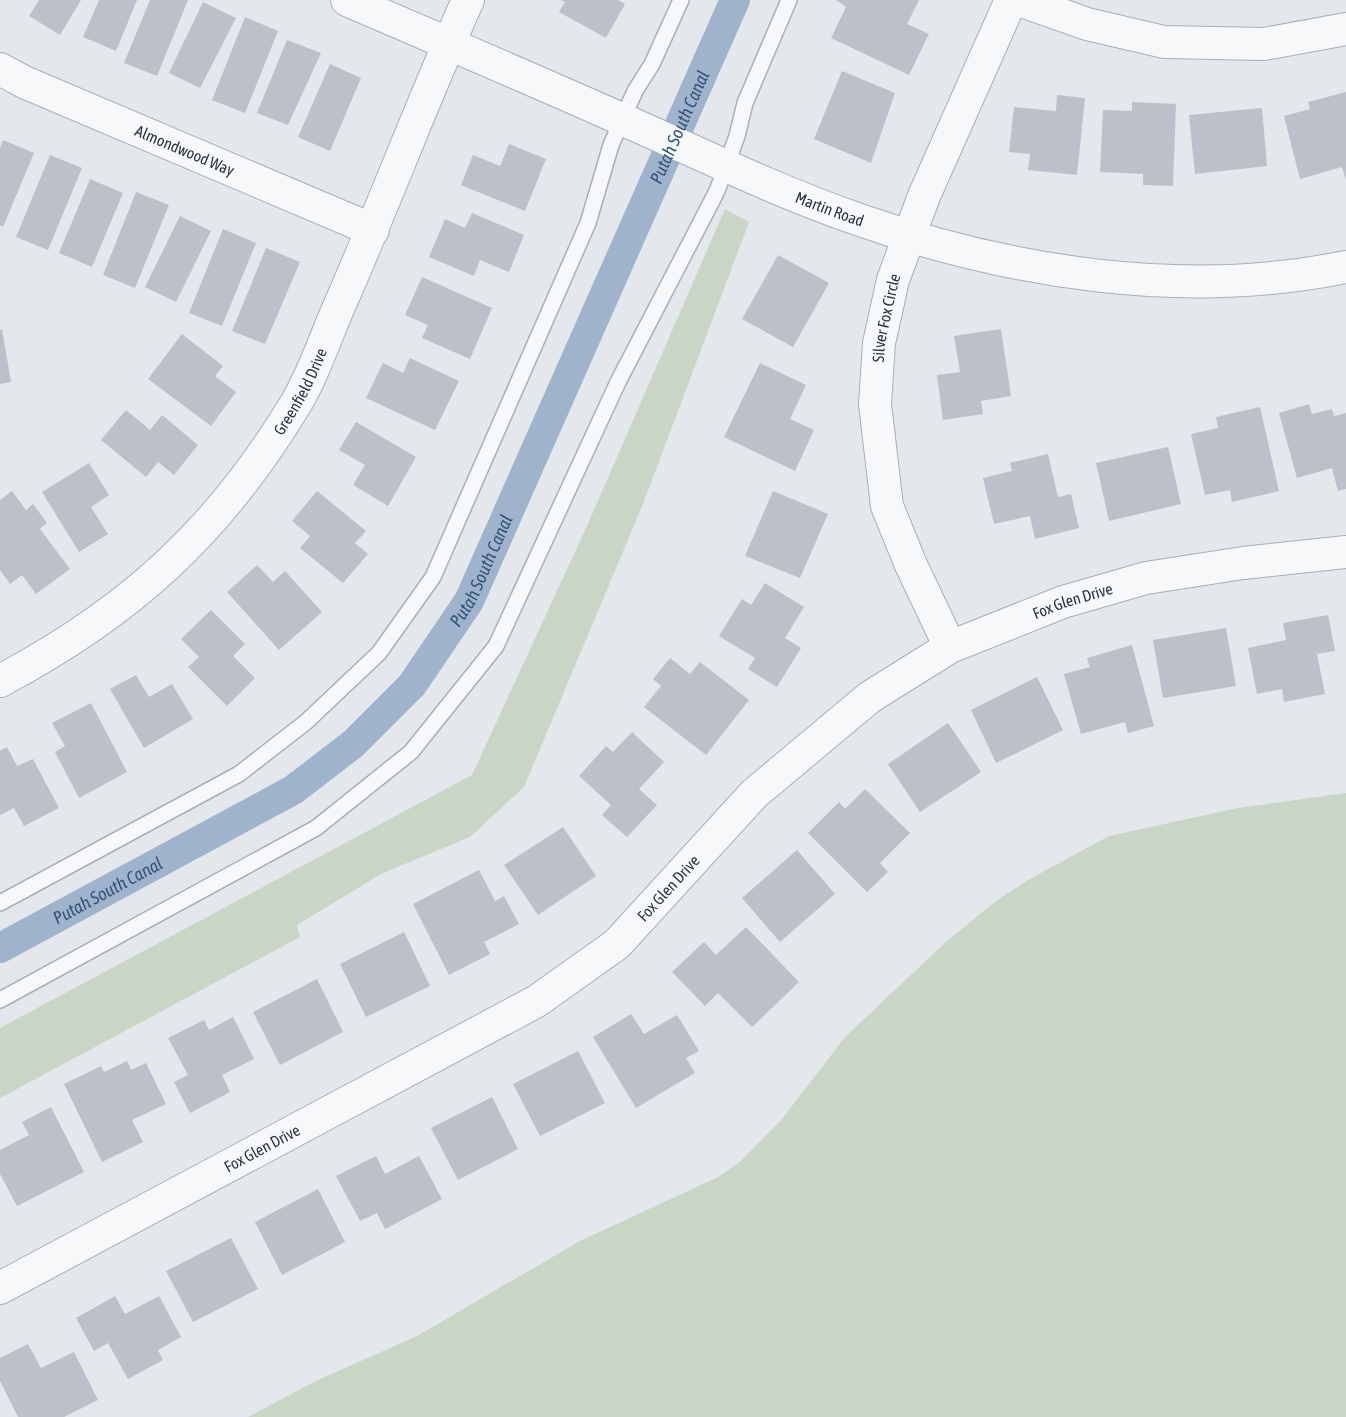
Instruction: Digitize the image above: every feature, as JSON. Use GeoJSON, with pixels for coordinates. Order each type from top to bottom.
{"type":"FeatureCollection","features":[{"type":"Feature","properties":{"kind":"street","name":"Martin Road"},"geometry":{"type":"LineString","coordinates":[[347,0],[855,219],[946,248],[1042,268],[1145,280],[1250,279],[1346,267]]}},
{"type":"Feature","properties":{"kind":"street","name":"Greenfield Drive"},"geometry":{"type":"LineString","coordinates":[[0,681],[53,652],[125,603],[185,551],[242,485],[296,404],[373,230],[468,0]]}},
{"type":"Feature","properties":{"kind":"street","name":"Silver Fox Circle"},"geometry":{"type":"LineString","coordinates":[[950,647],[911,565],[887,506],[875,404],[879,343],[893,280],[909,236],[1011,0]]}},
{"type":"Feature","properties":{"kind":"street"},"geometry":{"type":"LineString","coordinates":[[1019,0],[1087,24],[1164,42],[1264,44],[1346,29]]}},
{"type":"Feature","properties":{"kind":"street","name":"Almondwood Way"},"geometry":{"type":"LineString","coordinates":[[0,69],[24,82],[373,230]]}},
{"type":"Feature","properties":{"kind":"street","name":"Fox Glen Drive"},"geometry":{"type":"LineString","coordinates":[[0,1288],[537,1001],[617,944],[754,794],[870,697],[950,647],[1063,602],[1146,578],[1243,563],[1346,552]]}},
{"type":"Feature","properties":{"kind":"lane"},"geometry":{"type":"LineString","coordinates":[[0,903],[239,774],[306,722],[379,654],[433,577],[588,223],[611,145],[628,122],[635,91],[652,64],[681,0]]}},
{"type":"Feature","properties":{"kind":"lane"},"geometry":{"type":"LineString","coordinates":[[0,1000],[316,828],[411,752],[496,646],[618,382],[723,164],[745,104],[789,0]]}},
{"type":"Feature","properties":{"kind":"green space"},"geometry":{"type":"Polygon","coordinates":[[[725,209],[749,222],[643,504],[524,787],[470,837],[383,873],[297,925],[300,937],[0,1098],[0,1028],[472,775],[587,526],[725,209]]]}},
{"type":"Feature","properties":{"kind":"green space"},"geometry":{"type":"Polygon","coordinates":[[[1346,793],[1346,1417],[248,1417],[318,1380],[417,1336],[580,1241],[718,1177],[741,1161],[782,1119],[845,1037],[947,941],[996,901],[1028,880],[1109,836],[1238,808],[1346,793]]]}},
{"type":"Feature","properties":{"kind":"building"},"geometry":{"type":"Polygon","coordinates":[[[39,0],[81,0],[60,35],[29,16],[39,0]]]}},
{"type":"Feature","properties":{"kind":"building"},"geometry":{"type":"Polygon","coordinates":[[[99,0],[137,0],[116,51],[83,37],[99,0]]]}},
{"type":"Feature","properties":{"kind":"building"},"geometry":{"type":"Polygon","coordinates":[[[150,0],[188,0],[157,76],[124,63],[150,0]]]}},
{"type":"Feature","properties":{"kind":"building"},"geometry":{"type":"Polygon","coordinates":[[[561,0],[618,0],[625,4],[606,38],[559,12],[565,2],[561,0]]]}},
{"type":"Feature","properties":{"kind":"building"},"geometry":{"type":"Polygon","coordinates":[[[836,0],[919,0],[907,24],[929,34],[909,75],[831,38],[846,7],[836,0]]]}},
{"type":"Feature","properties":{"kind":"building"},"geometry":{"type":"Polygon","coordinates":[[[203,2],[236,18],[200,88],[169,73],[203,2]]]}},
{"type":"Feature","properties":{"kind":"building"},"geometry":{"type":"Polygon","coordinates":[[[245,17],[278,31],[245,113],[212,100],[245,17]]]}},
{"type":"Feature","properties":{"kind":"building"},"geometry":{"type":"Polygon","coordinates":[[[287,40],[321,53],[288,125],[257,113],[287,40]]]}},
{"type":"Feature","properties":{"kind":"building"},"geometry":{"type":"Polygon","coordinates":[[[330,64],[361,78],[330,151],[298,137],[330,64]]]}},
{"type":"Feature","properties":{"kind":"building"},"geometry":{"type":"Polygon","coordinates":[[[842,71],[895,93],[871,163],[814,139],[842,71]]]}},
{"type":"Feature","properties":{"kind":"building"},"geometry":{"type":"Polygon","coordinates":[[[1346,92],[1346,180],[1342,167],[1300,179],[1284,116],[1310,109],[1308,102],[1346,92]]]}},
{"type":"Feature","properties":{"kind":"building"},"geometry":{"type":"Polygon","coordinates":[[[1057,95],[1085,98],[1077,175],[1028,170],[1030,154],[1009,152],[1014,107],[1056,111],[1057,95]]]}},
{"type":"Feature","properties":{"kind":"building"},"geometry":{"type":"Polygon","coordinates":[[[1132,102],[1176,104],[1173,186],[1143,185],[1143,174],[1100,172],[1103,110],[1132,111],[1132,102]]]}},
{"type":"Feature","properties":{"kind":"building"},"geometry":{"type":"Polygon","coordinates":[[[1262,108],[1267,166],[1195,174],[1189,115],[1262,108]]]}},
{"type":"Feature","properties":{"kind":"building"},"geometry":{"type":"Polygon","coordinates":[[[3,140],[34,153],[3,227],[0,225],[0,148],[3,140]]]}},
{"type":"Feature","properties":{"kind":"building"},"geometry":{"type":"Polygon","coordinates":[[[509,144],[546,159],[525,211],[461,185],[473,155],[500,166],[509,144]]]}},
{"type":"Feature","properties":{"kind":"building"},"geometry":{"type":"Polygon","coordinates":[[[50,155],[82,168],[48,250],[16,237],[50,155]]]}},
{"type":"Feature","properties":{"kind":"building"},"geometry":{"type":"Polygon","coordinates":[[[90,179],[123,193],[92,267],[59,253],[90,179]]]}},
{"type":"Feature","properties":{"kind":"building"},"geometry":{"type":"Polygon","coordinates":[[[136,192],[169,205],[135,288],[103,275],[136,192]]]}},
{"type":"Feature","properties":{"kind":"building"},"geometry":{"type":"Polygon","coordinates":[[[472,213],[524,235],[509,272],[480,260],[474,276],[429,257],[445,219],[465,228],[472,213]]]}},
{"type":"Feature","properties":{"kind":"building"},"geometry":{"type":"Polygon","coordinates":[[[180,216],[211,231],[176,302],[145,287],[180,216]]]}},
{"type":"Feature","properties":{"kind":"building"},"geometry":{"type":"Polygon","coordinates":[[[223,229],[256,243],[222,326],[189,313],[223,229]]]}},
{"type":"Feature","properties":{"kind":"building"},"geometry":{"type":"Polygon","coordinates":[[[266,248],[300,262],[265,344],[232,331],[266,248]]]}},
{"type":"Feature","properties":{"kind":"building"},"geometry":{"type":"Polygon","coordinates":[[[778,255],[829,283],[793,347],[742,319],[778,255]]]}},
{"type":"Feature","properties":{"kind":"building"},"geometry":{"type":"Polygon","coordinates":[[[422,277],[492,308],[470,359],[422,338],[428,325],[405,315],[422,277]]]}},
{"type":"Feature","properties":{"kind":"building"},"geometry":{"type":"Polygon","coordinates":[[[2,329],[11,382],[0,384],[0,330],[2,329]]]}},
{"type":"Feature","properties":{"kind":"building"},"geometry":{"type":"Polygon","coordinates":[[[1001,329],[1011,396],[981,401],[983,414],[943,420],[937,375],[960,372],[954,336],[1001,329]]]}},
{"type":"Feature","properties":{"kind":"building"},"geometry":{"type":"Polygon","coordinates":[[[182,334],[223,366],[215,376],[236,392],[211,426],[148,379],[182,334]]]}},
{"type":"Feature","properties":{"kind":"building"},"geometry":{"type":"Polygon","coordinates":[[[410,358],[459,381],[435,430],[366,398],[383,363],[403,373],[410,358]]]}},
{"type":"Feature","properties":{"kind":"building"},"geometry":{"type":"Polygon","coordinates":[[[760,363],[806,385],[790,419],[814,430],[795,471],[724,437],[760,363]]]}},
{"type":"Feature","properties":{"kind":"building"},"geometry":{"type":"Polygon","coordinates":[[[1309,404],[1312,414],[1332,409],[1334,416],[1346,413],[1346,489],[1338,491],[1332,468],[1297,478],[1279,413],[1309,404]]]}},
{"type":"Feature","properties":{"kind":"building"},"geometry":{"type":"Polygon","coordinates":[[[1260,407],[1279,491],[1232,502],[1230,490],[1205,495],[1191,434],[1218,428],[1216,417],[1260,407]]]}},
{"type":"Feature","properties":{"kind":"building"},"geometry":{"type":"Polygon","coordinates":[[[126,410],[150,430],[162,415],[198,445],[174,475],[158,462],[146,477],[101,440],[126,410]]]}},
{"type":"Feature","properties":{"kind":"building"},"geometry":{"type":"Polygon","coordinates":[[[356,422],[416,457],[388,506],[353,485],[365,465],[339,450],[356,422]]]}},
{"type":"Feature","properties":{"kind":"building"},"geometry":{"type":"Polygon","coordinates":[[[1168,447],[1181,504],[1109,521],[1096,463],[1168,447]]]}},
{"type":"Feature","properties":{"kind":"building"},"geometry":{"type":"Polygon","coordinates":[[[1048,454],[1058,497],[1071,494],[1079,528],[1035,539],[1030,516],[994,524],[983,478],[1012,471],[1010,463],[1048,454]]]}},
{"type":"Feature","properties":{"kind":"building"},"geometry":{"type":"Polygon","coordinates":[[[89,463],[109,495],[91,507],[108,534],[79,552],[42,492],[89,463]]]}},
{"type":"Feature","properties":{"kind":"building"},"geometry":{"type":"Polygon","coordinates":[[[12,491],[26,510],[33,504],[47,523],[40,529],[70,569],[36,594],[22,575],[10,584],[0,570],[0,500],[12,491]]]}},
{"type":"Feature","properties":{"kind":"building"},"geometry":{"type":"Polygon","coordinates":[[[317,491],[366,531],[355,543],[368,554],[343,583],[300,548],[310,536],[292,521],[317,491]]]}},
{"type":"Feature","properties":{"kind":"building"},"geometry":{"type":"Polygon","coordinates":[[[773,491],[828,514],[800,578],[745,556],[773,491]]]}},
{"type":"Feature","properties":{"kind":"building"},"geometry":{"type":"Polygon","coordinates":[[[257,565],[273,582],[285,571],[322,612],[279,650],[227,592],[257,565]]]}},
{"type":"Feature","properties":{"kind":"building"},"geometry":{"type":"Polygon","coordinates":[[[765,583],[804,607],[785,638],[801,648],[777,687],[748,669],[755,658],[719,636],[742,599],[751,605],[765,583]]]}},
{"type":"Feature","properties":{"kind":"building"},"geometry":{"type":"Polygon","coordinates":[[[211,610],[245,644],[233,656],[255,678],[227,706],[188,667],[199,657],[181,639],[211,610]]]}},
{"type":"Feature","properties":{"kind":"building"},"geometry":{"type":"Polygon","coordinates":[[[1328,615],[1335,651],[1317,654],[1325,694],[1284,702],[1282,689],[1257,694],[1248,648],[1286,640],[1283,623],[1328,615]]]}},
{"type":"Feature","properties":{"kind":"building"},"geometry":{"type":"Polygon","coordinates":[[[1226,628],[1236,686],[1163,698],[1153,640],[1226,628]]]}},
{"type":"Feature","properties":{"kind":"building"},"geometry":{"type":"Polygon","coordinates":[[[1132,645],[1154,726],[1128,733],[1125,722],[1081,734],[1064,674],[1090,667],[1087,658],[1132,645]]]}},
{"type":"Feature","properties":{"kind":"building"},"geometry":{"type":"Polygon","coordinates":[[[670,658],[690,674],[700,662],[749,700],[706,755],[644,707],[661,686],[653,679],[670,658]]]}},
{"type":"Feature","properties":{"kind":"building"},"geometry":{"type":"Polygon","coordinates":[[[136,675],[149,697],[172,684],[193,719],[144,748],[110,689],[136,675]]]}},
{"type":"Feature","properties":{"kind":"building"},"geometry":{"type":"Polygon","coordinates":[[[1037,677],[1063,730],[996,763],[971,710],[1037,677]]]}},
{"type":"Feature","properties":{"kind":"building"},"geometry":{"type":"Polygon","coordinates":[[[91,703],[127,772],[79,798],[55,752],[65,746],[52,723],[91,703]]]}},
{"type":"Feature","properties":{"kind":"building"},"geometry":{"type":"Polygon","coordinates":[[[948,723],[981,772],[920,812],[888,764],[948,723]]]}},
{"type":"Feature","properties":{"kind":"building"},"geometry":{"type":"Polygon","coordinates":[[[632,732],[664,762],[639,789],[657,805],[627,837],[602,815],[611,805],[579,776],[606,746],[613,752],[632,732]]]}},
{"type":"Feature","properties":{"kind":"building"},"geometry":{"type":"Polygon","coordinates":[[[7,747],[17,766],[33,759],[59,808],[24,826],[14,808],[0,815],[0,751],[7,747]]]}},
{"type":"Feature","properties":{"kind":"building"},"geometry":{"type":"Polygon","coordinates":[[[865,789],[910,833],[880,863],[888,872],[867,892],[808,833],[839,802],[845,809],[865,789]]]}},
{"type":"Feature","properties":{"kind":"building"},"geometry":{"type":"Polygon","coordinates":[[[563,827],[596,876],[538,915],[504,865],[563,827]]]}},
{"type":"Feature","properties":{"kind":"building"},"geometry":{"type":"Polygon","coordinates":[[[797,850],[835,894],[780,942],[742,898],[797,850]]]}},
{"type":"Feature","properties":{"kind":"building"},"geometry":{"type":"Polygon","coordinates":[[[479,870],[495,901],[504,896],[519,924],[484,942],[490,954],[449,975],[413,904],[479,870]]]}},
{"type":"Feature","properties":{"kind":"building"},"geometry":{"type":"Polygon","coordinates":[[[746,927],[799,982],[752,1027],[718,993],[705,1006],[672,972],[704,942],[716,955],[746,927]]]}},
{"type":"Feature","properties":{"kind":"building"},"geometry":{"type":"Polygon","coordinates":[[[404,932],[430,986],[366,1017],[340,964],[404,932]]]}},
{"type":"Feature","properties":{"kind":"building"},"geometry":{"type":"Polygon","coordinates":[[[317,979],[343,1032],[280,1065],[253,1012],[317,979]]]}},
{"type":"Feature","properties":{"kind":"building"},"geometry":{"type":"Polygon","coordinates":[[[631,1014],[644,1034],[677,1015],[699,1051],[686,1058],[695,1073],[636,1108],[593,1037],[631,1014]]]}},
{"type":"Feature","properties":{"kind":"building"},"geometry":{"type":"Polygon","coordinates":[[[233,1017],[254,1059],[222,1075],[230,1092],[190,1113],[174,1082],[188,1075],[168,1038],[204,1020],[209,1030],[233,1017]]]}},
{"type":"Feature","properties":{"kind":"building"},"geometry":{"type":"Polygon","coordinates":[[[578,1051],[605,1103],[540,1136],[513,1084],[578,1051]]]}},
{"type":"Feature","properties":{"kind":"building"},"geometry":{"type":"Polygon","coordinates":[[[127,1061],[131,1070],[146,1063],[166,1104],[132,1120],[143,1142],[102,1162],[64,1084],[101,1066],[104,1072],[127,1061]]]}},
{"type":"Feature","properties":{"kind":"building"},"geometry":{"type":"Polygon","coordinates":[[[492,1097],[518,1149],[458,1180],[431,1128],[492,1097]]]}},
{"type":"Feature","properties":{"kind":"building"},"geometry":{"type":"Polygon","coordinates":[[[51,1107],[84,1172],[17,1206],[0,1174],[0,1150],[29,1135],[22,1122],[51,1107]]]}},
{"type":"Feature","properties":{"kind":"building"},"geometry":{"type":"Polygon","coordinates":[[[376,1156],[385,1174],[419,1156],[442,1199],[385,1229],[377,1213],[360,1221],[336,1176],[376,1156]]]}},
{"type":"Feature","properties":{"kind":"building"},"geometry":{"type":"Polygon","coordinates":[[[318,1189],[345,1242],[282,1275],[255,1222],[318,1189]]]}},
{"type":"Feature","properties":{"kind":"building"},"geometry":{"type":"Polygon","coordinates":[[[231,1238],[258,1289],[193,1322],[166,1271],[231,1238]]]}},
{"type":"Feature","properties":{"kind":"building"},"geometry":{"type":"Polygon","coordinates":[[[115,1296],[125,1314],[159,1296],[181,1337],[158,1350],[163,1360],[128,1379],[108,1343],[94,1351],[76,1318],[115,1296]]]}},
{"type":"Feature","properties":{"kind":"building"},"geometry":{"type":"Polygon","coordinates":[[[28,1344],[41,1368],[74,1352],[98,1400],[64,1417],[18,1417],[0,1381],[0,1358],[28,1344]]]}},
{"type":"Feature","properties":{"kind":"waterway","name":"Putah South Canal"},"geometry":{"type":"LineString","coordinates":[[0,948],[293,790],[353,744],[412,685],[469,601],[735,0]]}}]}
